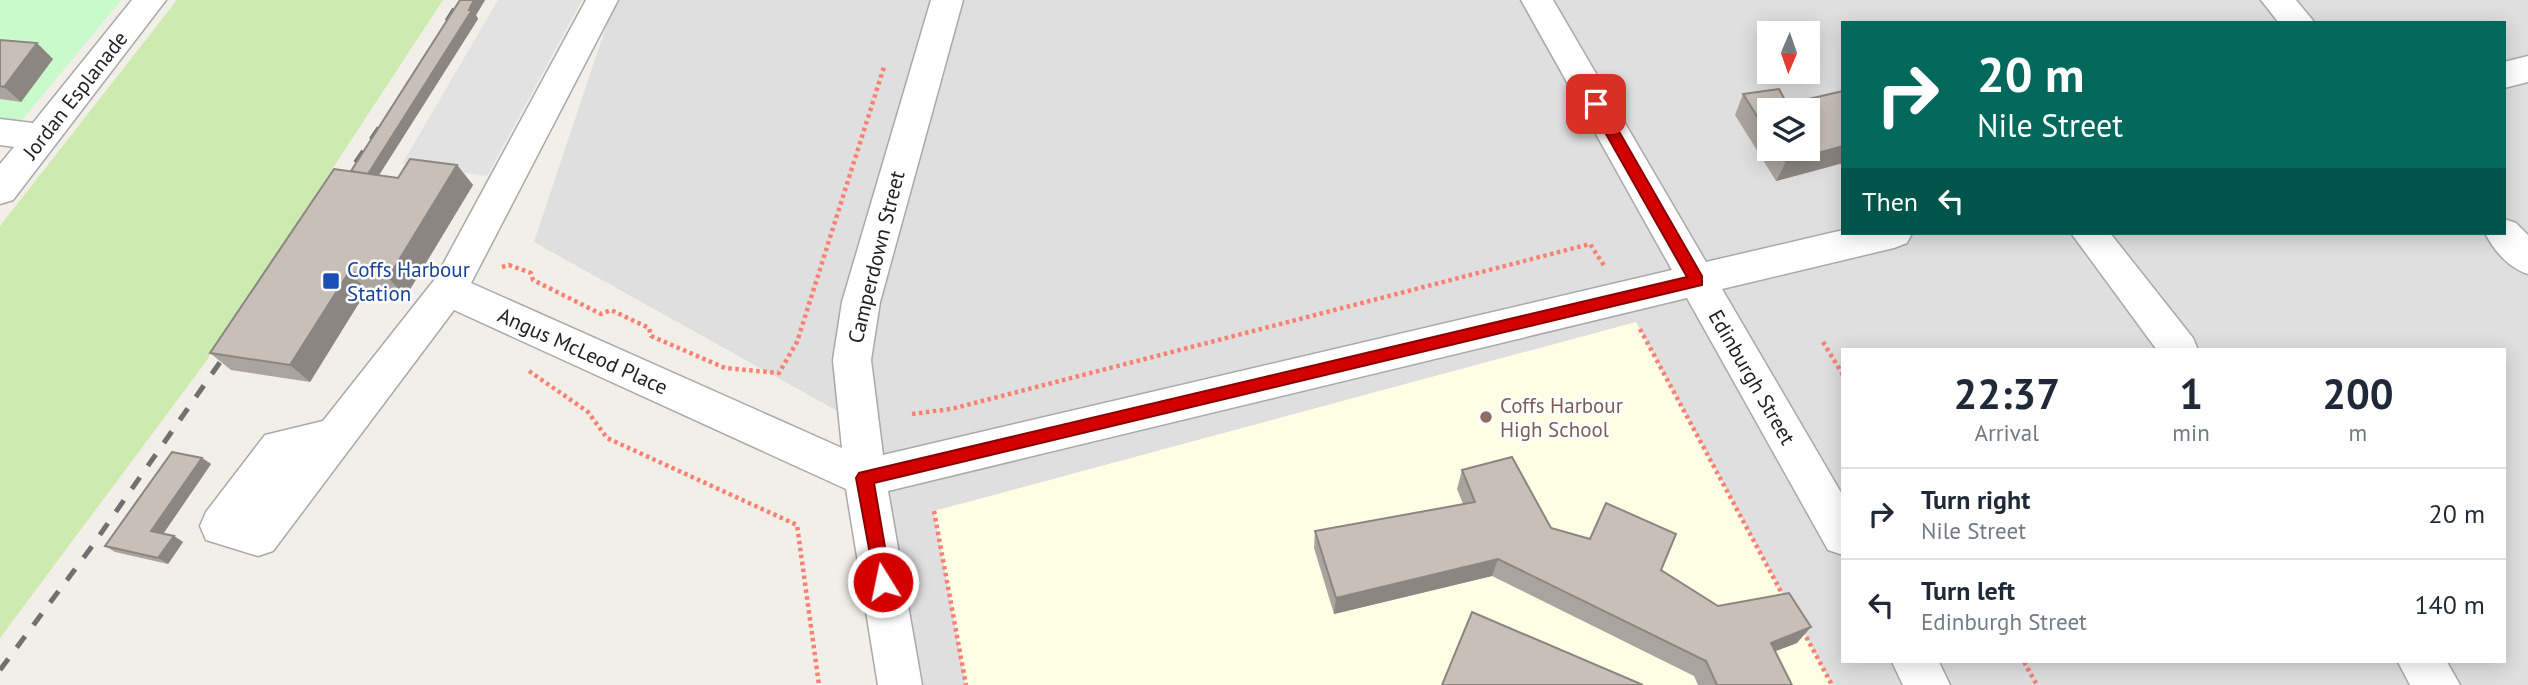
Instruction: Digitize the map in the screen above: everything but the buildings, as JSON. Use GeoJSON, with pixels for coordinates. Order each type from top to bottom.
{"type":"FeatureCollection","features":[{"type":"Feature","properties":{"kind":"street","name":"Jordan Esplanade"},"geometry":{"type":"LineString","coordinates":[[0,190],[150,0]]}},
{"type":"Feature","properties":{"kind":"street"},"geometry":{"type":"LineString","coordinates":[[337,436],[464,297],[601,0]]}},
{"type":"Feature","properties":{"kind":"street","name":"Camperdown Street"},"geometry":{"type":"LineString","coordinates":[[900,685],[865,478],[852,360],[861,302],[947,0]]}},
{"type":"Feature","properties":{"kind":"street","name":"Edinburgh Street"},"geometry":{"type":"LineString","coordinates":[[1536,0],[1841,533]]}},
{"type":"Feature","properties":{"kind":"street"},"geometry":{"type":"LineString","coordinates":[[2277,0],[2297,21]]}},
{"type":"Feature","properties":{"kind":"street"},"geometry":{"type":"LineString","coordinates":[[2506,74],[2528,69]]}},
{"type":"Feature","properties":{"kind":"street"},"geometry":{"type":"LineString","coordinates":[[0,132],[42,137]]}},
{"type":"Feature","properties":{"kind":"street"},"geometry":{"type":"LineString","coordinates":[[865,478],[1886,235]]}},
{"type":"Feature","properties":{"kind":"street"},"geometry":{"type":"LineString","coordinates":[[2091,235],[2177,348]]}},
{"type":"Feature","properties":{"kind":"street"},"geometry":{"type":"LineString","coordinates":[[2505,235],[2528,258]]}},
{"type":"Feature","properties":{"kind":"street","name":"Angus McLeod Place"},"geometry":{"type":"LineString","coordinates":[[464,297],[865,478]]}},
{"type":"Feature","properties":{"kind":"street"},"geometry":{"type":"LineString","coordinates":[[1915,663],[1928,685]]}},
{"type":"Feature","properties":{"kind":"street"},"geometry":{"type":"LineString","coordinates":[[2421,663],[2438,685]]}},
{"type":"Feature","properties":{"kind":"path"},"geometry":{"type":"LineString","coordinates":[[464,297],[502,266],[509,265],[531,273],[533,280],[601,314],[611,310],[649,328],[651,336],[725,368],[779,373],[797,342],[884,67]]}},
{"type":"Feature","properties":{"kind":"path"},"geometry":{"type":"LineString","coordinates":[[912,414],[951,409],[1591,244],[1786,600]]}},
{"type":"Feature","properties":{"kind":"path"},"geometry":{"type":"LineString","coordinates":[[1823,342],[1841,371]]}},
{"type":"Feature","properties":{"kind":"path"},"geometry":{"type":"LineString","coordinates":[[526,370],[588,412],[607,438],[797,524],[819,685]]}},
{"type":"Feature","properties":{"kind":"path"},"geometry":{"type":"LineString","coordinates":[[934,511],[966,685]]}},
{"type":"Feature","properties":{"kind":"path"},"geometry":{"type":"LineString","coordinates":[[1799,625],[1832,685]]}},
{"type":"Feature","properties":{"kind":"path"},"geometry":{"type":"LineString","coordinates":[[2025,663],[2037,685]]}},
{"type":"Feature","properties":{"kind":"shaded area"},"geometry":{"type":"Polygon","coordinates":[[[498,0],[582,0],[487,176],[402,164],[498,0]]]}},
{"type":"Feature","properties":{"kind":"shaded area"},"geometry":{"type":"Polygon","coordinates":[[[615,0],[2528,0],[2528,685],[901,685],[857,422],[534,242],[615,0]]]}},
{"type":"Feature","properties":{"kind":"shaded area","name":"Coffs Harbour High School"},"geometry":{"type":"Polygon","coordinates":[[[1636,322],[1832,685],[966,685],[934,511],[1636,322]]]}},
{"type":"Feature","properties":{"kind":"green space"},"geometry":{"type":"Polygon","coordinates":[[[0,0],[121,0],[0,147],[0,0]]]}},
{"type":"Feature","properties":{"kind":"green space"},"geometry":{"type":"Polygon","coordinates":[[[177,0],[443,0],[205,363],[0,638],[0,226],[177,0]]]}},
{"type":"Feature","properties":{"kind":"railway"},"geometry":{"type":"LineString","coordinates":[[447,21],[460,0]]}},
{"type":"Feature","properties":{"kind":"railway"},"geometry":{"type":"LineString","coordinates":[[340,186],[383,122]]}},
{"type":"Feature","properties":{"kind":"railway"},"geometry":{"type":"LineString","coordinates":[[0,670],[90,549],[232,345]]}},
{"type":"Feature","properties":{"kind":"place","name":"Coffs Harbour Station"},"geometry":{"type":"Point","coordinates":[331,281]}},
{"type":"Feature","properties":{"kind":"place","name":"Coffs Harbour High School"},"geometry":{"type":"Point","coordinates":[1486,417]}},
{"type":"Feature","properties":{"kind":"route"},"geometry":{"type":"LineString","coordinates":[[883,582],[865,478],[1697,281],[1596,104]]}}]}
